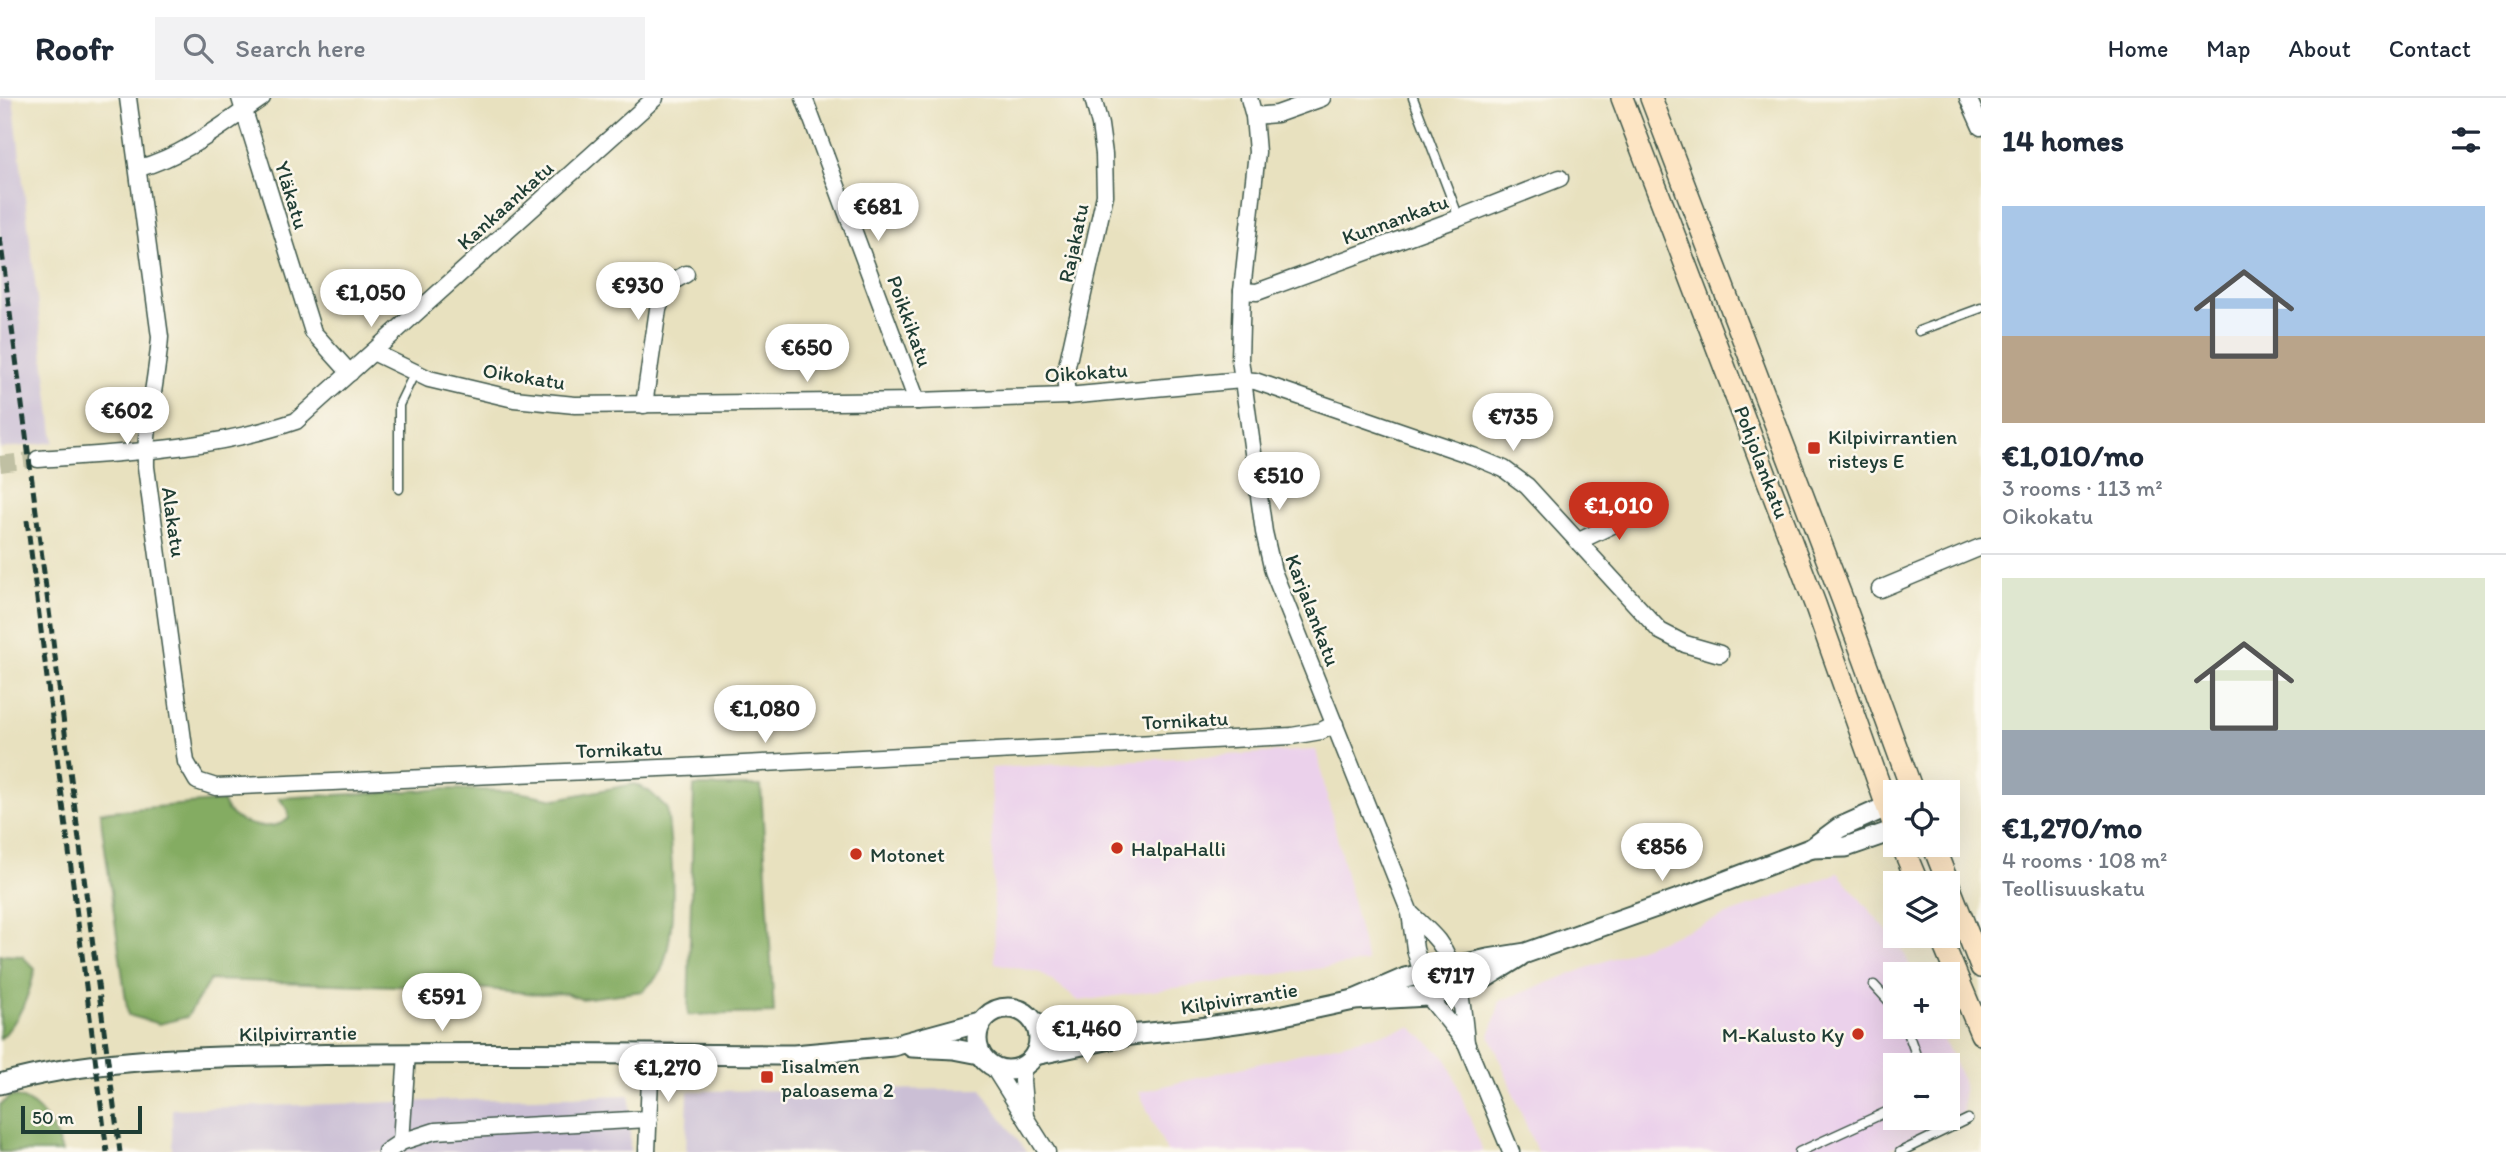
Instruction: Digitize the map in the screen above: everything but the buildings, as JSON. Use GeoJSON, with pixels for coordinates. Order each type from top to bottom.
{"type":"FeatureCollection","features":[{"type":"Feature","properties":{"kind":"main road","name":"Pohjolankatu"},"geometry":{"type":"LineString","coordinates":[[1622,98],[1883,786]]}},
{"type":"Feature","properties":{"kind":"main road","name":"Pohjolankatu"},"geometry":{"type":"LineString","coordinates":[[1651,98],[1843,601],[1908,780]]}},
{"type":"Feature","properties":{"kind":"main road"},"geometry":{"type":"LineString","coordinates":[[1938,857],[1981,967]]}},
{"type":"Feature","properties":{"kind":"main road"},"geometry":{"type":"LineString","coordinates":[[1945,948],[1981,1034]]}},
{"type":"Feature","properties":{"kind":"street","name":"Alakatu"},"geometry":{"type":"LineString","coordinates":[[128,98],[160,337],[145,449],[146,467],[186,762],[197,781]]}},
{"type":"Feature","properties":{"kind":"street"},"geometry":{"type":"LineString","coordinates":[[139,168],[157,163],[197,141],[242,104],[262,98]]}},
{"type":"Feature","properties":{"kind":"street","name":"Kankaankatu"},"geometry":{"type":"LineString","coordinates":[[38,459],[145,449],[258,434],[296,421],[655,98]]}},
{"type":"Feature","properties":{"kind":"street","name":"Poikkikatu"},"geometry":{"type":"LineString","coordinates":[[804,98],[917,401]]}},
{"type":"Feature","properties":{"kind":"street","name":"Rajakatu"},"geometry":{"type":"LineString","coordinates":[[1067,396],[1065,375],[1105,195],[1104,154],[1093,98]]}},
{"type":"Feature","properties":{"kind":"street","name":"Karjalankatu"},"geometry":{"type":"LineString","coordinates":[[1249,98],[1258,152],[1242,291],[1240,341],[1242,380],[1264,533],[1273,570],[1410,913],[1421,975],[1429,996],[1466,1043]]}},
{"type":"Feature","properties":{"kind":"street"},"geometry":{"type":"LineString","coordinates":[[1254,116],[1277,114],[1322,98]]}},
{"type":"Feature","properties":{"kind":"street"},"geometry":{"type":"LineString","coordinates":[[1968,98],[1981,127]]}},
{"type":"Feature","properties":{"kind":"street","name":"Yläkatu"},"geometry":{"type":"LineString","coordinates":[[242,104],[313,332],[350,373]]}},
{"type":"Feature","properties":{"kind":"street","name":"Kunnankatu"},"geometry":{"type":"LineString","coordinates":[[1242,291],[1257,292],[1560,178]]}},
{"type":"Feature","properties":{"kind":"street"},"geometry":{"type":"LineString","coordinates":[[644,405],[658,309],[668,284],[686,274]]}},
{"type":"Feature","properties":{"kind":"street","name":"Oikokatu"},"geometry":{"type":"LineString","coordinates":[[373,352],[429,379],[514,399],[575,405],[917,401],[1067,396],[1255,381],[1504,469],[1527,486],[1660,631],[1685,644],[1720,654]]}},
{"type":"Feature","properties":{"kind":"street"},"geometry":{"type":"LineString","coordinates":[[1579,541],[1644,509]]}},
{"type":"Feature","properties":{"kind":"street"},"geometry":{"type":"LineString","coordinates":[[1880,589],[1981,547]]}},
{"type":"Feature","properties":{"kind":"street","name":"Tornikatu"},"geometry":{"type":"LineString","coordinates":[[197,781],[216,787],[684,767],[1292,736],[1321,731],[1335,724]]}},
{"type":"Feature","properties":{"kind":"street","name":"Kilpivirrantie"},"geometry":{"type":"LineString","coordinates":[[1354,1000],[1405,978],[1526,953],[1687,896],[1812,848],[1839,828],[1883,810]]}},
{"type":"Feature","properties":{"kind":"street","name":"Kilpivirrantie"},"geometry":{"type":"LineString","coordinates":[[1812,848],[1846,847],[1883,834]]}},
{"type":"Feature","properties":{"kind":"street","name":"Karjalankatu"},"geometry":{"type":"LineString","coordinates":[[1410,913],[1438,942],[1453,968],[1459,989],[1466,1043]]}},
{"type":"Feature","properties":{"kind":"street","name":"Kilpivirrantie"},"geometry":{"type":"LineString","coordinates":[[1029,1060],[1130,1035],[1265,1019],[1354,1000],[1429,996],[1459,989],[1485,978],[1526,953]]}},
{"type":"Feature","properties":{"kind":"street"},"geometry":{"type":"LineString","coordinates":[[1025,1118],[1022,1081],[1040,1039],[1036,1023],[1024,1012],[1009,1007],[993,1011],[981,1022],[976,1038],[986,1060],[1047,1152]]}},
{"type":"Feature","properties":{"kind":"street","name":"Kilpivirrantie"},"geometry":{"type":"LineString","coordinates":[[893,1046],[981,1022]]}},
{"type":"Feature","properties":{"kind":"street","name":"Kilpivirrantie"},"geometry":{"type":"LineString","coordinates":[[1036,1023],[1068,1031],[1130,1035]]}},
{"type":"Feature","properties":{"kind":"street"},"geometry":{"type":"LineString","coordinates":[[1466,1043],[1511,1152]]}},
{"type":"Feature","properties":{"kind":"street","name":"Kilpivirrantie"},"geometry":{"type":"LineString","coordinates":[[0,1084],[30,1076],[112,1063],[190,1058],[407,1053],[794,1055],[893,1046],[954,1049],[986,1060]]}},
{"type":"Feature","properties":{"kind":"street"},"geometry":{"type":"LineString","coordinates":[[401,1142],[407,1053]]}},
{"type":"Feature","properties":{"kind":"street"},"geometry":{"type":"LineString","coordinates":[[647,1152],[651,1054]]}},
{"type":"Feature","properties":{"kind":"street"},"geometry":{"type":"LineString","coordinates":[[986,1060],[1007,1070],[1029,1060]]}},
{"type":"Feature","properties":{"kind":"street"},"geometry":{"type":"LineString","coordinates":[[386,1152],[401,1142],[435,1131],[649,1119]]}},
{"type":"Feature","properties":{"kind":"lane"},"geometry":{"type":"LineString","coordinates":[[1413,98],[1459,218]]}},
{"type":"Feature","properties":{"kind":"lane"},"geometry":{"type":"LineString","coordinates":[[1919,331],[1981,308]]}},
{"type":"Feature","properties":{"kind":"lane"},"geometry":{"type":"LineString","coordinates":[[399,489],[399,405],[415,372]]}},
{"type":"Feature","properties":{"kind":"lane"},"geometry":{"type":"LineString","coordinates":[[1874,985],[1883,995]]}},
{"type":"Feature","properties":{"kind":"lane"},"geometry":{"type":"LineString","coordinates":[[1800,1152],[1883,1114]]}},
{"type":"Feature","properties":{"kind":"lane"},"geometry":{"type":"LineString","coordinates":[[1900,1152],[1968,1119]]}},
{"type":"Feature","properties":{"kind":"shaded area"},"geometry":{"type":"Polygon","coordinates":[[[0,98],[13,98],[54,442],[0,449],[0,98]]]}},
{"type":"Feature","properties":{"kind":"shaded area"},"geometry":{"type":"Polygon","coordinates":[[[1316,750],[1367,962],[1079,1001],[1041,973],[995,963],[991,768],[1316,750]]]}},
{"type":"Feature","properties":{"kind":"shaded area"},"geometry":{"type":"Polygon","coordinates":[[[1838,873],[1883,926],[1883,948],[1901,948],[1908,962],[1883,962],[1883,1039],[1944,1039],[1950,1053],[1883,1053],[1883,1130],[1930,1130],[1884,1152],[1537,1152],[1490,1035],[1500,1001],[1838,873]]]}},
{"type":"Feature","properties":{"kind":"shaded area"},"geometry":{"type":"Polygon","coordinates":[[[1411,1027],[1447,1059],[1483,1152],[1167,1152],[1139,1092],[1411,1027]]]}},
{"type":"Feature","properties":{"kind":"shaded area"},"geometry":{"type":"Polygon","coordinates":[[[1960,1075],[1963,1081],[1963,1114],[1960,1115],[1960,1075]]]}},
{"type":"Feature","properties":{"kind":"shaded area"},"geometry":{"type":"Polygon","coordinates":[[[981,1089],[1026,1152],[686,1152],[688,1091],[981,1089]]]}},
{"type":"Feature","properties":{"kind":"shaded area"},"geometry":{"type":"Polygon","coordinates":[[[630,1095],[630,1152],[172,1152],[172,1109],[630,1095]]]}},
{"type":"Feature","properties":{"kind":"green space"},"geometry":{"type":"Polygon","coordinates":[[[634,784],[649,791],[667,808],[673,890],[667,953],[661,971],[643,991],[581,999],[565,993],[536,994],[489,989],[210,980],[187,1017],[159,1024],[128,1015],[100,812],[223,801],[227,810],[243,822],[273,826],[289,818],[288,810],[279,798],[447,789],[512,791],[556,799],[634,784]]]}},
{"type":"Feature","properties":{"kind":"green space"},"geometry":{"type":"Polygon","coordinates":[[[694,786],[761,786],[774,1013],[688,1015],[694,786]]]}},
{"type":"Feature","properties":{"kind":"green space"},"geometry":{"type":"Polygon","coordinates":[[[0,955],[22,956],[35,969],[23,1007],[0,1039],[0,955]]]}},
{"type":"Feature","properties":{"kind":"green space"},"geometry":{"type":"Polygon","coordinates":[[[10,1096],[29,1102],[37,1108],[50,1124],[62,1152],[0,1152],[0,1105],[10,1096]]]}},
{"type":"Feature","properties":{"kind":"tunnel"},"geometry":{"type":"LineString","coordinates":[[0,464],[38,459]]}},
{"type":"Feature","properties":{"kind":"railway"},"geometry":{"type":"LineString","coordinates":[[0,237],[120,1152]]}},
{"type":"Feature","properties":{"kind":"railway"},"geometry":{"type":"LineString","coordinates":[[27,520],[107,1152]]}},
{"type":"Feature","properties":{"kind":"place","name":"Kilpivirrantien risteys E"},"geometry":{"type":"Point","coordinates":[1814,448]}},
{"type":"Feature","properties":{"kind":"place","name":"HalpaHalli"},"geometry":{"type":"Point","coordinates":[1117,848]}},
{"type":"Feature","properties":{"kind":"place","name":"Motonet"},"geometry":{"type":"Point","coordinates":[856,854]}},
{"type":"Feature","properties":{"kind":"place","name":"M-Kalusto Ky"},"geometry":{"type":"Point","coordinates":[1858,1034]}},
{"type":"Feature","properties":{"kind":"place","name":"Iisalmen paloasema 2"},"geometry":{"type":"Point","coordinates":[767,1077]}}]}
